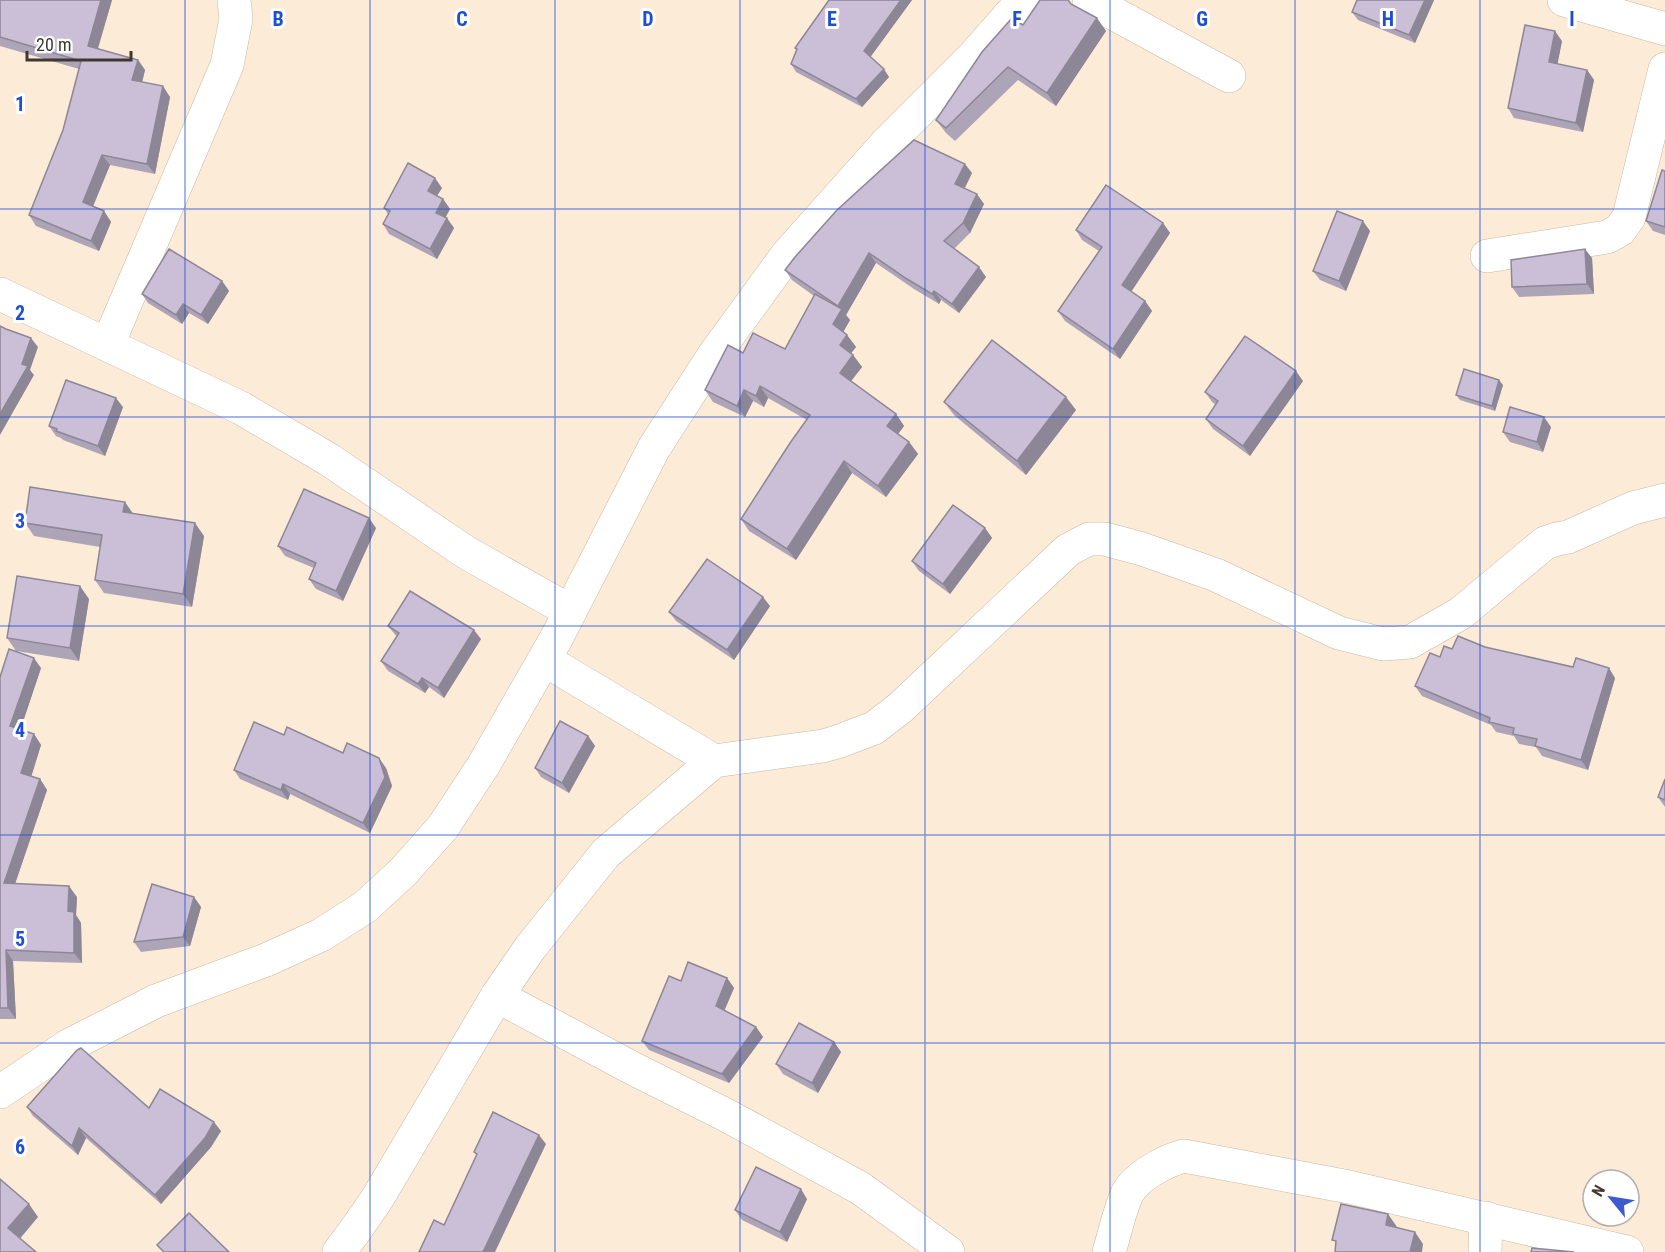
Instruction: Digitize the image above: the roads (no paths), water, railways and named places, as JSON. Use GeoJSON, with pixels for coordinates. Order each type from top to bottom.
{"type":"FeatureCollection","features":[{"type":"Feature","properties":{"kind":"street"},"geometry":{"type":"LineString","coordinates":[[108,344],[227,65],[236,19],[234,0]]}},
{"type":"Feature","properties":{"kind":"street"},"geometry":{"type":"LineString","coordinates":[[0,1092],[59,1052],[156,1001],[266,960],[312,939],[365,907],[403,872],[443,827],[483,766],[545,660],[654,448],[714,355],[787,255],[885,145],[973,57],[1023,0]]}},
{"type":"Feature","properties":{"kind":"street"},"geometry":{"type":"LineString","coordinates":[[1089,0],[1229,76]]}},
{"type":"Feature","properties":{"kind":"street"},"geometry":{"type":"LineString","coordinates":[[1564,0],[1665,28]]}},
{"type":"Feature","properties":{"kind":"street"},"geometry":{"type":"LineString","coordinates":[[1486,256],[1607,237],[1620,230],[1629,217],[1665,69]]}},
{"type":"Feature","properties":{"kind":"street"},"geometry":{"type":"LineString","coordinates":[[0,294],[241,408],[328,459],[467,552],[570,611]]}},
{"type":"Feature","properties":{"kind":"street"},"geometry":{"type":"LineString","coordinates":[[339,1252],[377,1199],[497,996],[530,948],[606,853],[714,761],[823,746],[874,728],[900,708],[1068,550],[1089,539],[1105,538],[1216,575],[1339,633],[1383,644],[1410,642],[1461,613],[1545,543],[1568,537],[1633,508],[1665,500]]}},
{"type":"Feature","properties":{"kind":"street"},"geometry":{"type":"LineString","coordinates":[[545,660],[714,761]]}},
{"type":"Feature","properties":{"kind":"street"},"geometry":{"type":"LineString","coordinates":[[497,996],[726,1115],[860,1188],[948,1252]]}},
{"type":"Feature","properties":{"kind":"street"},"geometry":{"type":"LineString","coordinates":[[1109,1252],[1128,1192],[1144,1176],[1163,1163],[1184,1156],[1349,1187],[1627,1252]]}},
{"type":"Feature","properties":{"kind":"street"},"geometry":{"type":"LineString","coordinates":[[1485,1252],[1486,1218]]}}]}
